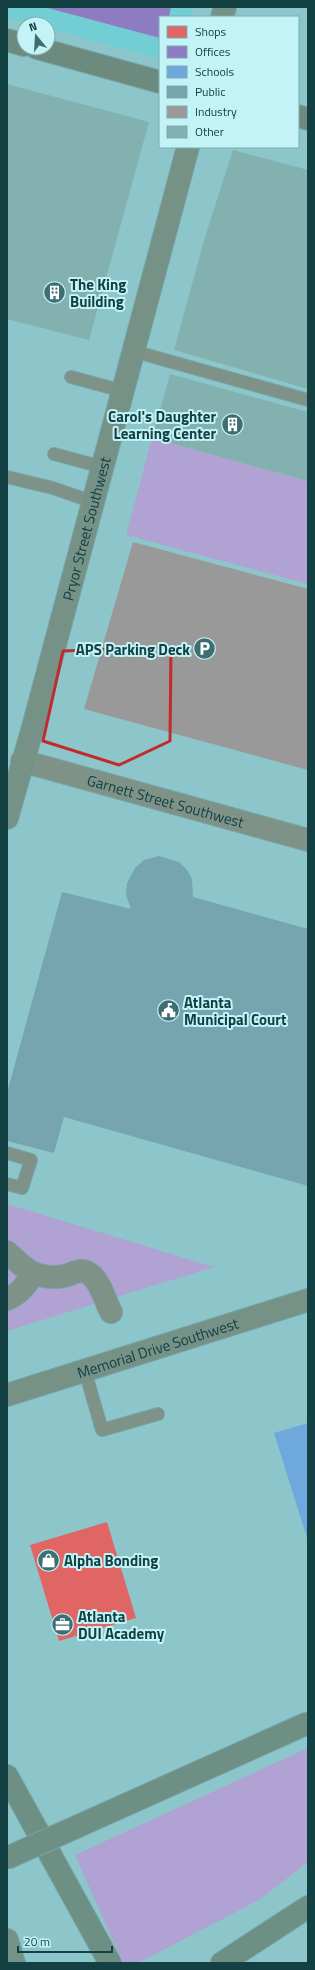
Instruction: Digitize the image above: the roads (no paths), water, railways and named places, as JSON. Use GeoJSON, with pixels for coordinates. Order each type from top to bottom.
{"type":"FeatureCollection","features":[{"type":"Feature","properties":{"kind":"highway"},"geometry":{"type":"LineString","coordinates":[[7,1858],[308,1723]]}},
{"type":"Feature","properties":{"kind":"highway"},"geometry":{"type":"LineString","coordinates":[[7,1776],[110,1963]]}},
{"type":"Feature","properties":{"kind":"highway"},"geometry":{"type":"LineString","coordinates":[[222,1963],[308,1908]]}},
{"type":"Feature","properties":{"kind":"main road"},"geometry":{"type":"LineString","coordinates":[[56,53],[159,82]]}},
{"type":"Feature","properties":{"kind":"main road","name":"Pryor Street Southwest"},"geometry":{"type":"LineString","coordinates":[[7,818],[22,761],[33,727],[188,148]]}},
{"type":"Feature","properties":{"kind":"main road","name":"Memorial Drive Southwest"},"geometry":{"type":"LineString","coordinates":[[7,1395],[308,1300]]}},
{"type":"Feature","properties":{"kind":"main road"},"geometry":{"type":"LineString","coordinates":[[7,1940],[14,1963]]}},
{"type":"Feature","properties":{"kind":"street","name":"Garnett Street Southwest"},"geometry":{"type":"LineString","coordinates":[[22,761],[308,840]]}},
{"type":"Feature","properties":{"kind":"street"},"geometry":{"type":"LineString","coordinates":[[7,1252],[33,1273],[49,1277],[64,1276],[77,1271],[84,1271],[91,1274],[98,1284],[110,1312]]}},
{"type":"Feature","properties":{"kind":"street"},"geometry":{"type":"LineString","coordinates":[[7,1299],[18,1294],[24,1288],[33,1273]]}},
{"type":"Feature","properties":{"kind":"lane"},"geometry":{"type":"LineString","coordinates":[[133,351],[308,400]]}},
{"type":"Feature","properties":{"kind":"lane"},"geometry":{"type":"LineString","coordinates":[[71,377],[123,390]]}},
{"type":"Feature","properties":{"kind":"lane"},"geometry":{"type":"LineString","coordinates":[[54,454],[102,467]]}},
{"type":"Feature","properties":{"kind":"lane"},"geometry":{"type":"LineString","coordinates":[[7,477],[53,488],[93,502]]}},
{"type":"Feature","properties":{"kind":"lane"},"geometry":{"type":"LineString","coordinates":[[7,1153],[31,1160],[22,1188],[7,1184]]}},
{"type":"Feature","properties":{"kind":"lane"},"geometry":{"type":"LineString","coordinates":[[85,1371],[102,1430],[158,1414]]}},
{"type":"Feature","properties":{"kind":"place","name":"The King Building"},"geometry":{"type":"Point","coordinates":[54,293]}},
{"type":"Feature","properties":{"kind":"place","name":"Carol's Daughter Learning Center"},"geometry":{"type":"Point","coordinates":[232,425]}},
{"type":"Feature","properties":{"kind":"place","name":"APS Parking Deck"},"geometry":{"type":"Point","coordinates":[205,649]}},
{"type":"Feature","properties":{"kind":"place","name":"Atlanta Municipal Court"},"geometry":{"type":"Point","coordinates":[169,1011]}},
{"type":"Feature","properties":{"kind":"place","name":"Alpha Bonding"},"geometry":{"type":"Point","coordinates":[48,1560]}},
{"type":"Feature","properties":{"kind":"place","name":"Atlanta DUI Academy"},"geometry":{"type":"Point","coordinates":[62,1625]}}]}
